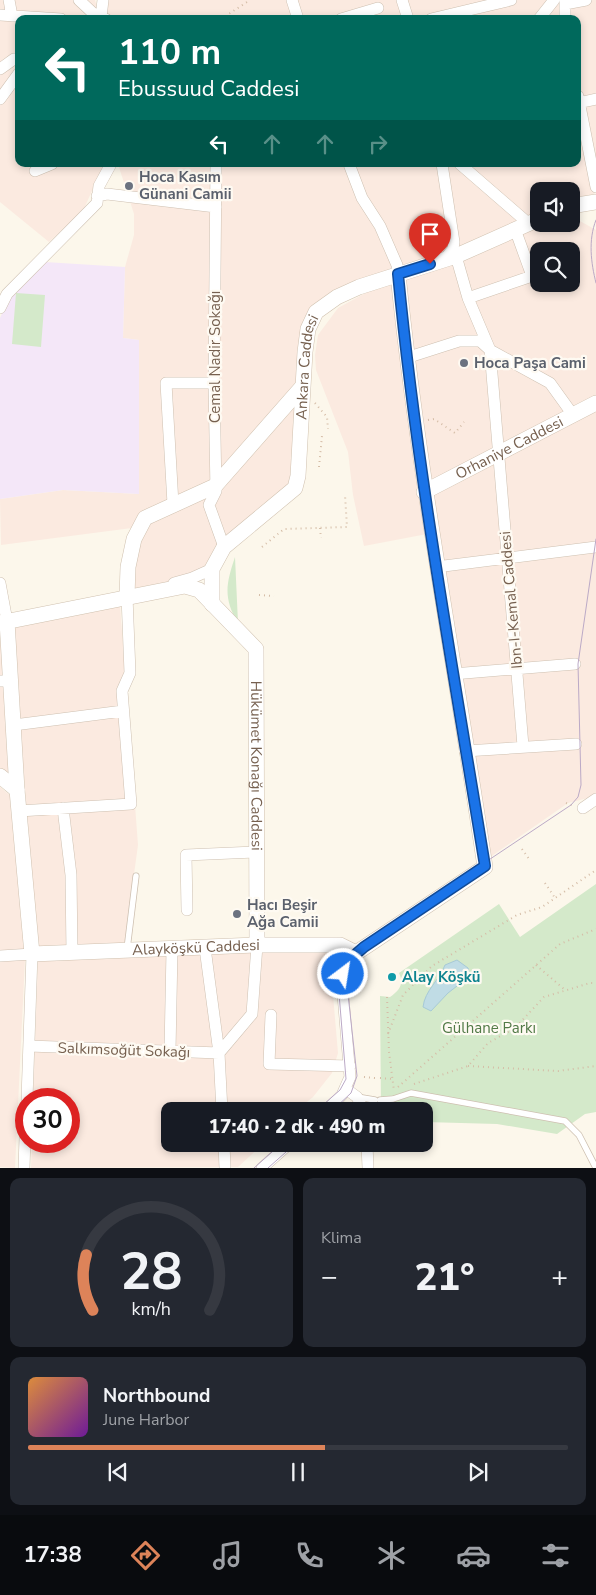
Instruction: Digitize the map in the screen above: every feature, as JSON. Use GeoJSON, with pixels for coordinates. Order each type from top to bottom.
{"type":"FeatureCollection","features":[{"type":"Feature","properties":{"kind":"main road"},"geometry":{"type":"LineString","coordinates":[[580,205],[596,202]]}},
{"type":"Feature","properties":{"kind":"main road","name":"Ankara Caddesi"},"geometry":{"type":"LineString","coordinates":[[212,604],[212,569],[224,547],[295,488],[298,476],[302,387],[308,329],[316,312],[337,297],[398,274],[450,258],[527,224]]}},
{"type":"Feature","properties":{"kind":"main road"},"geometry":{"type":"LineString","coordinates":[[356,953],[485,866],[424,492],[406,358],[398,274]]}},
{"type":"Feature","properties":{"kind":"main road"},"geometry":{"type":"LineString","coordinates":[[127,594],[128,567],[132,548],[145,518],[172,504],[215,486],[302,387]]}},
{"type":"Feature","properties":{"kind":"main road","name":"Orhaniye Caddesi"},"geometry":{"type":"LineString","coordinates":[[424,492],[499,455],[596,403]]}},
{"type":"Feature","properties":{"kind":"main road"},"geometry":{"type":"LineString","coordinates":[[32,954],[17,790],[14,724],[5,681],[3,622],[127,594],[186,586],[199,590],[212,604]]}},
{"type":"Feature","properties":{"kind":"main road","name":"Hükümet Konağı Caddesi"},"geometry":{"type":"LineString","coordinates":[[212,604],[256,649],[255,852],[257,945]]}},
{"type":"Feature","properties":{"kind":"main road"},"geometry":{"type":"LineString","coordinates":[[0,776],[17,790]]}},
{"type":"Feature","properties":{"kind":"main road","name":"Alayköşkü Caddesi"},"geometry":{"type":"LineString","coordinates":[[32,954],[172,950],[257,945],[340,945],[356,953]]}},
{"type":"Feature","properties":{"kind":"street"},"geometry":{"type":"LineString","coordinates":[[6,15],[9,0]]}},
{"type":"Feature","properties":{"kind":"street"},"geometry":{"type":"LineString","coordinates":[[79,0],[97,15]]}},
{"type":"Feature","properties":{"kind":"street"},"geometry":{"type":"LineString","coordinates":[[103,0],[104,15]]}},
{"type":"Feature","properties":{"kind":"street"},"geometry":{"type":"LineString","coordinates":[[292,0],[297,15]]}},
{"type":"Feature","properties":{"kind":"street"},"geometry":{"type":"LineString","coordinates":[[402,0],[407,15]]}},
{"type":"Feature","properties":{"kind":"street"},"geometry":{"type":"LineString","coordinates":[[448,15],[511,0]]}},
{"type":"Feature","properties":{"kind":"street"},"geometry":{"type":"LineString","coordinates":[[542,15],[554,0]]}},
{"type":"Feature","properties":{"kind":"street"},"geometry":{"type":"LineString","coordinates":[[565,15],[565,2],[586,0]]}},
{"type":"Feature","properties":{"kind":"street"},"geometry":{"type":"LineString","coordinates":[[354,15],[378,8]]}},
{"type":"Feature","properties":{"kind":"street"},"geometry":{"type":"LineString","coordinates":[[0,69],[15,59]]}},
{"type":"Feature","properties":{"kind":"street"},"geometry":{"type":"LineString","coordinates":[[0,98],[15,78]]}},
{"type":"Feature","properties":{"kind":"street"},"geometry":{"type":"LineString","coordinates":[[581,100],[596,99]]}},
{"type":"Feature","properties":{"kind":"street"},"geometry":{"type":"LineString","coordinates":[[581,114],[596,187]]}},
{"type":"Feature","properties":{"kind":"street"},"geometry":{"type":"LineString","coordinates":[[36,172],[46,167]]}},
{"type":"Feature","properties":{"kind":"street"},"geometry":{"type":"LineString","coordinates":[[0,308],[4,290],[97,204],[97,196],[110,167]]}},
{"type":"Feature","properties":{"kind":"street","name":"Cemal Nadir Sokağı"},"geometry":{"type":"LineString","coordinates":[[220,167],[216,207],[214,383],[216,491],[210,505],[224,547]]}},
{"type":"Feature","properties":{"kind":"street"},"geometry":{"type":"LineString","coordinates":[[350,167],[362,198],[380,226],[397,265],[398,274]]}},
{"type":"Feature","properties":{"kind":"street"},"geometry":{"type":"LineString","coordinates":[[442,167],[454,242],[450,258]]}},
{"type":"Feature","properties":{"kind":"street"},"geometry":{"type":"LineString","coordinates":[[463,167],[527,224],[532,276],[468,298]]}},
{"type":"Feature","properties":{"kind":"street"},"geometry":{"type":"LineString","coordinates":[[97,196],[107,194],[216,207]]}},
{"type":"Feature","properties":{"kind":"street","name":"Ibn-I-Kemal Caddesi"},"geometry":{"type":"LineString","coordinates":[[450,258],[490,350],[518,668],[522,746]]}},
{"type":"Feature","properties":{"kind":"street"},"geometry":{"type":"LineString","coordinates":[[406,358],[459,341],[480,341],[490,350],[550,383],[573,415]]}},
{"type":"Feature","properties":{"kind":"street"},"geometry":{"type":"LineString","coordinates":[[172,504],[166,383],[214,383]]}},
{"type":"Feature","properties":{"kind":"street"},"geometry":{"type":"LineString","coordinates":[[436,567],[592,547]]}},
{"type":"Feature","properties":{"kind":"street"},"geometry":{"type":"LineString","coordinates":[[19,812],[131,804],[122,690],[130,673],[127,594],[184,581],[212,569]]}},
{"type":"Feature","properties":{"kind":"street"},"geometry":{"type":"LineString","coordinates":[[0,583],[3,622]]}},
{"type":"Feature","properties":{"kind":"street"},"geometry":{"type":"LineString","coordinates":[[453,674],[575,664]]}},
{"type":"Feature","properties":{"kind":"street"},"geometry":{"type":"LineString","coordinates":[[14,724],[124,712]]}},
{"type":"Feature","properties":{"kind":"street"},"geometry":{"type":"LineString","coordinates":[[465,750],[576,744]]}},
{"type":"Feature","properties":{"kind":"street"},"geometry":{"type":"LineString","coordinates":[[583,808],[596,799]]}},
{"type":"Feature","properties":{"kind":"street"},"geometry":{"type":"LineString","coordinates":[[63,808],[71,875],[72,953]]}},
{"type":"Feature","properties":{"kind":"street"},"geometry":{"type":"LineString","coordinates":[[187,910],[186,856],[255,852]]}},
{"type":"Feature","properties":{"kind":"street"},"geometry":{"type":"LineString","coordinates":[[219,1053],[252,1014],[257,945]]}},
{"type":"Feature","properties":{"kind":"street"},"geometry":{"type":"LineString","coordinates":[[206,948],[219,1053],[222,1102]]}},
{"type":"Feature","properties":{"kind":"street"},"geometry":{"type":"LineString","coordinates":[[170,1051],[172,950]]}},
{"type":"Feature","properties":{"kind":"street"},"geometry":{"type":"LineString","coordinates":[[334,1102],[346,1089],[350,1066],[342,983],[346,966],[356,953]]}},
{"type":"Feature","properties":{"kind":"street"},"geometry":{"type":"LineString","coordinates":[[0,956],[32,954],[27,1088]]}},
{"type":"Feature","properties":{"kind":"street"},"geometry":{"type":"LineString","coordinates":[[271,1015],[269,1064],[350,1066]]}},
{"type":"Feature","properties":{"kind":"street","name":"Salkımsoğüt Sokağı"},"geometry":{"type":"LineString","coordinates":[[29,1046],[219,1053]]}},
{"type":"Feature","properties":{"kind":"street"},"geometry":{"type":"LineString","coordinates":[[346,1089],[357,1097],[360,1102]]}},
{"type":"Feature","properties":{"kind":"street"},"geometry":{"type":"LineString","coordinates":[[224,1152],[225,1168]]}},
{"type":"Feature","properties":{"kind":"street"},"geometry":{"type":"LineString","coordinates":[[262,1168],[281,1152]]}},
{"type":"Feature","properties":{"kind":"street"},"geometry":{"type":"LineString","coordinates":[[367,1152],[368,1168]]}},
{"type":"Feature","properties":{"kind":"street"},"geometry":{"type":"LineString","coordinates":[[24,1153],[24,1168]]}},
{"type":"Feature","properties":{"kind":"lane"},"geometry":{"type":"LineString","coordinates":[[127,951],[136,876]]}},
{"type":"Feature","properties":{"kind":"lane"},"geometry":{"type":"LineString","coordinates":[[357,1097],[392,1100],[411,1093],[565,1121],[579,1135],[596,1168]]}},
{"type":"Feature","properties":{"kind":"path"},"geometry":{"type":"LineString","coordinates":[[226,15],[250,0]]}},
{"type":"Feature","properties":{"kind":"path"},"geometry":{"type":"LineString","coordinates":[[314,402],[327,417],[328,429]]}},
{"type":"Feature","properties":{"kind":"path"},"geometry":{"type":"LineString","coordinates":[[424,421],[434,419],[455,433],[464,422]]}},
{"type":"Feature","properties":{"kind":"path"},"geometry":{"type":"LineString","coordinates":[[320,467],[322,436]]}},
{"type":"Feature","properties":{"kind":"path"},"geometry":{"type":"LineString","coordinates":[[262,547],[284,530],[347,527],[345,495]]}},
{"type":"Feature","properties":{"kind":"path"},"geometry":{"type":"LineString","coordinates":[[320,528],[321,538]]}},
{"type":"Feature","properties":{"kind":"path"},"geometry":{"type":"LineString","coordinates":[[259,595],[274,596]]}},
{"type":"Feature","properties":{"kind":"path"},"geometry":{"type":"LineString","coordinates":[[522,849],[529,859]]}},
{"type":"Feature","properties":{"kind":"path"},"geometry":{"type":"LineString","coordinates":[[388,1034],[403,995],[432,966],[517,915],[542,906],[596,870]]}},
{"type":"Feature","properties":{"kind":"path"},"geometry":{"type":"LineString","coordinates":[[545,883],[555,898]]}},
{"type":"Feature","properties":{"kind":"path"},"geometry":{"type":"LineString","coordinates":[[394,1091],[560,944],[596,929]]}},
{"type":"Feature","properties":{"kind":"path"},"geometry":{"type":"LineString","coordinates":[[536,965],[566,990]]}},
{"type":"Feature","properties":{"kind":"path"},"geometry":{"type":"LineString","coordinates":[[468,1066],[488,1043],[514,1028],[544,997],[596,983]]}},
{"type":"Feature","properties":{"kind":"path"},"geometry":{"type":"LineString","coordinates":[[387,997],[388,1034],[394,1091]]}},
{"type":"Feature","properties":{"kind":"path"},"geometry":{"type":"LineString","coordinates":[[412,1085],[468,1066],[558,1071],[596,1066]]}},
{"type":"Feature","properties":{"kind":"path"},"geometry":{"type":"LineString","coordinates":[[364,1077],[375,1078]]}},
{"type":"Feature","properties":{"kind":"path"},"geometry":{"type":"LineString","coordinates":[[380,1078],[393,1079]]}},
{"type":"Feature","properties":{"kind":"path"},"geometry":{"type":"LineString","coordinates":[[394,1091],[403,1088]]}},
{"type":"Feature","properties":{"kind":"shaded area"},"geometry":{"type":"Polygon","coordinates":[[[0,0],[95,0],[99,15],[15,15],[15,167],[103,167],[83,211],[49,242],[0,202],[0,0]]]}},
{"type":"Feature","properties":{"kind":"shaded area"},"geometry":{"type":"Polygon","coordinates":[[[100,0],[596,0],[596,193],[580,198],[580,182],[530,182],[530,219],[458,249],[326,297],[297,385],[211,483],[132,528],[1,545],[0,499],[63,490],[139,494],[139,340],[123,338],[125,267],[134,235],[134,214],[119,167],[581,167],[581,15],[105,15],[100,0]]]}},
{"type":"Feature","properties":{"kind":"shaded area"},"geometry":{"type":"Polygon","coordinates":[[[580,221],[596,230],[596,796],[568,803],[486,860],[402,275],[462,259],[530,231],[580,232],[580,221]]]}},
{"type":"Feature","properties":{"kind":"shaded area"},"geometry":{"type":"Polygon","coordinates":[[[45,262],[125,267],[123,338],[139,340],[139,494],[63,490],[0,499],[0,318],[10,296],[45,262]]]}},
{"type":"Feature","properties":{"kind":"shaded area"},"geometry":{"type":"Polygon","coordinates":[[[393,278],[427,534],[364,546],[353,495],[348,452],[316,370],[315,355],[318,335],[338,308],[393,278]]]}},
{"type":"Feature","properties":{"kind":"shaded area"},"geometry":{"type":"Polygon","coordinates":[[[299,395],[294,480],[210,566],[189,578],[130,589],[133,557],[147,520],[217,488],[299,395]]]}},
{"type":"Feature","properties":{"kind":"shaded area"},"geometry":{"type":"Polygon","coordinates":[[[120,605],[138,845],[124,948],[38,951],[12,627],[120,605]]]}},
{"type":"Feature","properties":{"kind":"shaded area"},"geometry":{"type":"Polygon","coordinates":[[[0,629],[14,771],[5,776],[0,771],[0,629]]]}},
{"type":"Feature","properties":{"kind":"shaded area"},"geometry":{"type":"Polygon","coordinates":[[[0,787],[12,797],[25,959],[19,1088],[15,1088],[15,1168],[0,1167],[0,787]]]}},
{"type":"Feature","properties":{"kind":"shaded area"},"geometry":{"type":"Polygon","coordinates":[[[339,950],[331,972],[338,1053],[332,1073],[307,1102],[161,1102],[161,1152],[254,1152],[238,1167],[31,1168],[32,1153],[80,1153],[80,1088],[33,1088],[38,959],[339,950]]]}},
{"type":"Feature","properties":{"kind":"green space"},"geometry":{"type":"Polygon","coordinates":[[[16,293],[45,295],[41,347],[12,344],[16,293]]]}},
{"type":"Feature","properties":{"kind":"green space"},"geometry":{"type":"Polygon","coordinates":[[[235,557],[238,623],[228,598],[228,583],[235,557]]]}},
{"type":"Feature","properties":{"kind":"green space","name":"Gülhane Parkı"},"geometry":{"type":"Polygon","coordinates":[[[596,884],[596,1112],[585,1114],[557,1134],[497,1124],[433,1122],[433,1102],[381,1102],[380,996],[390,997],[399,989],[401,980],[399,973],[499,904],[520,937],[596,884]]]}},
{"type":"Feature","properties":{"kind":"water"},"geometry":{"type":"Polygon","coordinates":[[[457,960],[468,968],[470,976],[448,993],[431,1011],[423,1007],[429,990],[445,965],[457,960]]]}},
{"type":"Feature","properties":{"kind":"tram line"},"geometry":{"type":"LineString","coordinates":[[596,220],[593,228],[591,252],[596,283]]}},
{"type":"Feature","properties":{"kind":"tram line"},"geometry":{"type":"LineString","coordinates":[[326,1102],[340,1090],[346,1079],[338,981],[341,966],[348,954],[571,805],[578,797],[581,785],[578,664],[596,539]]}},
{"type":"Feature","properties":{"kind":"tram line"},"geometry":{"type":"LineString","coordinates":[[342,1102],[351,1093],[357,1076],[347,985],[351,970],[358,958],[382,939]]}},
{"type":"Feature","properties":{"kind":"tram line"},"geometry":{"type":"LineString","coordinates":[[254,1168],[272,1152]]}},
{"type":"Feature","properties":{"kind":"tram line"},"geometry":{"type":"LineString","coordinates":[[268,1168],[286,1152]]}},
{"type":"Feature","properties":{"kind":"place","name":"Hoca Kasım Günani Camii"},"geometry":{"type":"Point","coordinates":[129,186]}},
{"type":"Feature","properties":{"kind":"place","name":"Hoca Paşa Cami"},"geometry":{"type":"Point","coordinates":[464,363]}},
{"type":"Feature","properties":{"kind":"place","name":"Hacı Beşir Ağa Camii"},"geometry":{"type":"Point","coordinates":[237,914]}},
{"type":"Feature","properties":{"kind":"place","name":"Alay Köşkü"},"geometry":{"type":"Point","coordinates":[392,977]}},
{"type":"Feature","properties":{"kind":"route"},"geometry":{"type":"LineString","coordinates":[[343,974],[349,960],[356,953],[485,866],[424,492],[406,358],[398,274],[430,264]]}}]}
